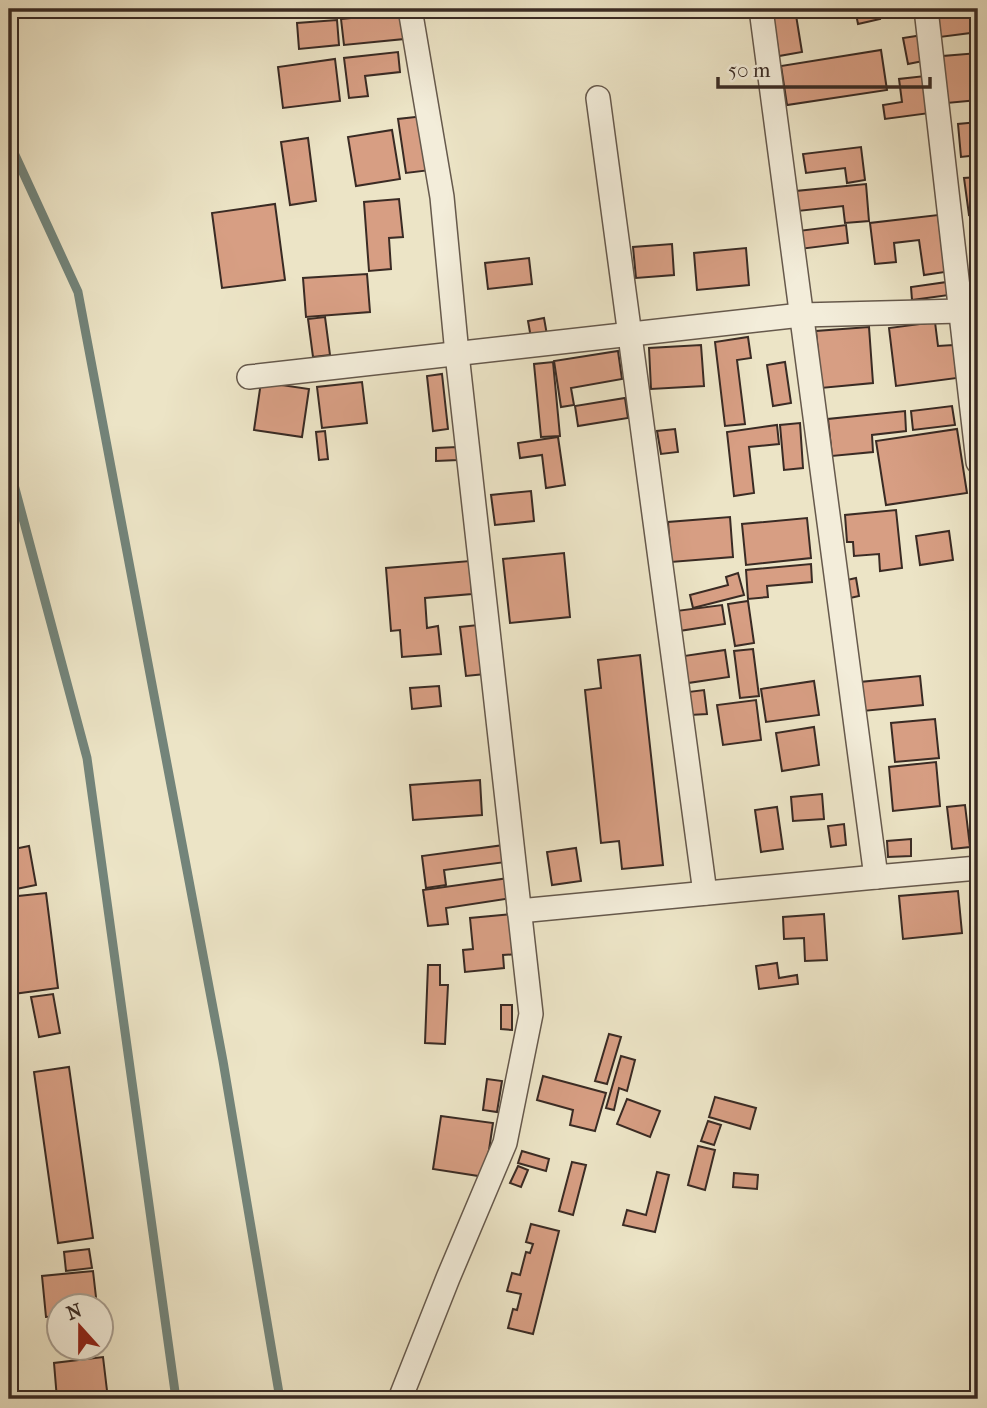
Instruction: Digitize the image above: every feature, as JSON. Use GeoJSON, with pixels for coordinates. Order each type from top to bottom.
{"type":"FeatureCollection","features":[{"type":"Feature","properties":{"kind":"street"},"geometry":{"type":"LineString","coordinates":[[400,1399],[505,1143],[531,1014],[442,197],[410,9]]}},
{"type":"Feature","properties":{"kind":"street"},"geometry":{"type":"LineString","coordinates":[[761,9],[876,877]]}},
{"type":"Feature","properties":{"kind":"street"},"geometry":{"type":"LineString","coordinates":[[926,9],[970,309],[978,462]]}},
{"type":"Feature","properties":{"kind":"street"},"geometry":{"type":"LineString","coordinates":[[598,98],[705,893]]}},
{"type":"Feature","properties":{"kind":"street"},"geometry":{"type":"LineString","coordinates":[[249,377],[801,315],[970,309]]}},
{"type":"Feature","properties":{"kind":"street"},"geometry":{"type":"LineString","coordinates":[[519,911],[978,868]]}},
{"type":"Feature","properties":{"kind":"building"},"geometry":{"type":"Polygon","coordinates":[[[772,9],[795,9],[802,52],[779,56],[772,9]]]}},
{"type":"Feature","properties":{"kind":"building"},"geometry":{"type":"Polygon","coordinates":[[[855,9],[878,9],[880,19],[858,24],[855,9]]]}},
{"type":"Feature","properties":{"kind":"building"},"geometry":{"type":"Polygon","coordinates":[[[936,9],[978,9],[978,32],[940,37],[936,9]]]}},
{"type":"Feature","properties":{"kind":"building"},"geometry":{"type":"Polygon","coordinates":[[[401,13],[404,39],[344,45],[341,19],[401,13]]]}},
{"type":"Feature","properties":{"kind":"building"},"geometry":{"type":"Polygon","coordinates":[[[337,20],[339,45],[299,49],[297,23],[337,20]]]}},
{"type":"Feature","properties":{"kind":"building"},"geometry":{"type":"Polygon","coordinates":[[[923,35],[928,60],[908,64],[903,38],[923,35]]]}},
{"type":"Feature","properties":{"kind":"building"},"geometry":{"type":"Polygon","coordinates":[[[881,50],[887,90],[787,105],[781,66],[881,50]]]}},
{"type":"Feature","properties":{"kind":"building"},"geometry":{"type":"Polygon","coordinates":[[[398,52],[400,72],[365,76],[368,96],[349,98],[344,58],[398,52]]]}},
{"type":"Feature","properties":{"kind":"building"},"geometry":{"type":"Polygon","coordinates":[[[978,53],[978,100],[947,103],[943,56],[978,53]]]}},
{"type":"Feature","properties":{"kind":"building"},"geometry":{"type":"Polygon","coordinates":[[[335,59],[340,101],[283,108],[278,67],[335,59]]]}},
{"type":"Feature","properties":{"kind":"building"},"geometry":{"type":"Polygon","coordinates":[[[925,76],[930,113],[885,119],[883,105],[902,102],[899,79],[925,76]]]}},
{"type":"Feature","properties":{"kind":"building"},"geometry":{"type":"Polygon","coordinates":[[[424,116],[431,170],[406,173],[398,119],[424,116]]]}},
{"type":"Feature","properties":{"kind":"building"},"geometry":{"type":"Polygon","coordinates":[[[978,122],[978,155],[961,157],[958,124],[978,122]]]}},
{"type":"Feature","properties":{"kind":"building"},"geometry":{"type":"Polygon","coordinates":[[[392,130],[400,179],[356,186],[348,137],[392,130]]]}},
{"type":"Feature","properties":{"kind":"building"},"geometry":{"type":"Polygon","coordinates":[[[308,138],[316,201],[290,205],[281,142],[308,138]]]}},
{"type":"Feature","properties":{"kind":"building"},"geometry":{"type":"Polygon","coordinates":[[[861,147],[865,180],[847,183],[845,168],[806,173],[803,154],[861,147]]]}},
{"type":"Feature","properties":{"kind":"building"},"geometry":{"type":"Polygon","coordinates":[[[978,177],[978,213],[969,215],[964,178],[978,177]]]}},
{"type":"Feature","properties":{"kind":"building"},"geometry":{"type":"Polygon","coordinates":[[[866,184],[869,221],[845,223],[843,206],[798,211],[796,191],[866,184]]]}},
{"type":"Feature","properties":{"kind":"building"},"geometry":{"type":"Polygon","coordinates":[[[399,199],[403,237],[389,238],[391,269],[369,271],[364,202],[399,199]]]}},
{"type":"Feature","properties":{"kind":"building"},"geometry":{"type":"Polygon","coordinates":[[[275,204],[285,280],[222,288],[212,213],[275,204]]]}},
{"type":"Feature","properties":{"kind":"building"},"geometry":{"type":"Polygon","coordinates":[[[938,215],[945,272],[924,275],[919,240],[894,243],[896,262],[875,264],[870,223],[938,215]]]}},
{"type":"Feature","properties":{"kind":"building"},"geometry":{"type":"Polygon","coordinates":[[[846,225],[848,243],[800,249],[798,231],[846,225]]]}},
{"type":"Feature","properties":{"kind":"building"},"geometry":{"type":"Polygon","coordinates":[[[672,244],[674,275],[636,278],[633,247],[672,244]]]}},
{"type":"Feature","properties":{"kind":"building"},"geometry":{"type":"Polygon","coordinates":[[[746,248],[749,285],[697,290],[694,253],[746,248]]]}},
{"type":"Feature","properties":{"kind":"building"},"geometry":{"type":"Polygon","coordinates":[[[529,258],[532,284],[488,289],[485,263],[529,258]]]}},
{"type":"Feature","properties":{"kind":"building"},"geometry":{"type":"Polygon","coordinates":[[[367,274],[370,312],[306,317],[303,278],[367,274]]]}},
{"type":"Feature","properties":{"kind":"building"},"geometry":{"type":"Polygon","coordinates":[[[947,282],[949,295],[912,300],[911,287],[947,282]]]}},
{"type":"Feature","properties":{"kind":"building"},"geometry":{"type":"Polygon","coordinates":[[[325,317],[330,355],[313,357],[308,319],[325,317]]]}},
{"type":"Feature","properties":{"kind":"building"},"geometry":{"type":"Polygon","coordinates":[[[544,318],[547,335],[531,338],[528,321],[544,318]]]}},
{"type":"Feature","properties":{"kind":"building"},"geometry":{"type":"Polygon","coordinates":[[[935,322],[938,346],[953,345],[957,378],[896,386],[889,328],[935,322]]]}},
{"type":"Feature","properties":{"kind":"building"},"geometry":{"type":"Polygon","coordinates":[[[869,327],[873,383],[821,388],[816,331],[869,327]]]}},
{"type":"Feature","properties":{"kind":"building"},"geometry":{"type":"Polygon","coordinates":[[[748,337],[751,358],[737,360],[745,424],[725,426],[715,342],[748,337]]]}},
{"type":"Feature","properties":{"kind":"building"},"geometry":{"type":"Polygon","coordinates":[[[701,345],[704,386],[651,389],[649,348],[701,345]]]}},
{"type":"Feature","properties":{"kind":"building"},"geometry":{"type":"Polygon","coordinates":[[[618,351],[622,379],[571,388],[574,405],[561,407],[554,361],[618,351]]]}},
{"type":"Feature","properties":{"kind":"building"},"geometry":{"type":"Polygon","coordinates":[[[553,362],[560,436],[541,437],[534,364],[553,362]]]}},
{"type":"Feature","properties":{"kind":"building"},"geometry":{"type":"Polygon","coordinates":[[[785,362],[791,403],[773,406],[767,365],[785,362]]]}},
{"type":"Feature","properties":{"kind":"building"},"geometry":{"type":"Polygon","coordinates":[[[442,374],[448,429],[433,431],[427,376],[442,374]]]}},
{"type":"Feature","properties":{"kind":"building"},"geometry":{"type":"Polygon","coordinates":[[[261,382],[309,389],[302,437],[254,430],[261,382]]]}},
{"type":"Feature","properties":{"kind":"building"},"geometry":{"type":"Polygon","coordinates":[[[362,382],[367,423],[322,428],[317,387],[362,382]]]}},
{"type":"Feature","properties":{"kind":"building"},"geometry":{"type":"Polygon","coordinates":[[[625,398],[628,418],[578,426],[575,406],[625,398]]]}},
{"type":"Feature","properties":{"kind":"building"},"geometry":{"type":"Polygon","coordinates":[[[952,406],[955,425],[913,430],[911,411],[952,406]]]}},
{"type":"Feature","properties":{"kind":"building"},"geometry":{"type":"Polygon","coordinates":[[[905,411],[906,431],[872,435],[873,452],[832,456],[828,419],[905,411]]]}},
{"type":"Feature","properties":{"kind":"building"},"geometry":{"type":"Polygon","coordinates":[[[800,423],[803,468],[784,470],[780,425],[800,423]]]}},
{"type":"Feature","properties":{"kind":"building"},"geometry":{"type":"Polygon","coordinates":[[[777,425],[779,444],[749,447],[754,493],[734,496],[727,432],[777,425]]]}},
{"type":"Feature","properties":{"kind":"building"},"geometry":{"type":"Polygon","coordinates":[[[675,429],[678,452],[661,454],[657,431],[675,429]]]}},
{"type":"Feature","properties":{"kind":"building"},"geometry":{"type":"Polygon","coordinates":[[[957,429],[967,493],[886,505],[876,441],[957,429]]]}},
{"type":"Feature","properties":{"kind":"building"},"geometry":{"type":"Polygon","coordinates":[[[325,431],[328,459],[319,460],[316,432],[325,431]]]}},
{"type":"Feature","properties":{"kind":"building"},"geometry":{"type":"Polygon","coordinates":[[[558,437],[565,485],[546,488],[542,455],[520,458],[518,443],[558,437]]]}},
{"type":"Feature","properties":{"kind":"building"},"geometry":{"type":"Polygon","coordinates":[[[457,447],[458,460],[436,461],[436,448],[457,447]]]}},
{"type":"Feature","properties":{"kind":"building"},"geometry":{"type":"Polygon","coordinates":[[[531,491],[534,521],[495,525],[491,495],[531,491]]]}},
{"type":"Feature","properties":{"kind":"building"},"geometry":{"type":"Polygon","coordinates":[[[896,510],[902,568],[880,571],[879,554],[854,556],[853,542],[847,542],[845,515],[896,510]]]}},
{"type":"Feature","properties":{"kind":"building"},"geometry":{"type":"Polygon","coordinates":[[[730,517],[733,557],[671,562],[668,522],[730,517]]]}},
{"type":"Feature","properties":{"kind":"building"},"geometry":{"type":"Polygon","coordinates":[[[807,518],[811,558],[746,565],[742,524],[807,518]]]}},
{"type":"Feature","properties":{"kind":"building"},"geometry":{"type":"Polygon","coordinates":[[[949,531],[953,560],[920,565],[916,536],[949,531]]]}},
{"type":"Feature","properties":{"kind":"building"},"geometry":{"type":"Polygon","coordinates":[[[564,553],[570,617],[510,623],[503,559],[564,553]]]}},
{"type":"Feature","properties":{"kind":"building"},"geometry":{"type":"Polygon","coordinates":[[[470,561],[472,594],[425,598],[427,628],[438,626],[441,654],[402,657],[400,630],[391,631],[386,568],[470,561]]]}},
{"type":"Feature","properties":{"kind":"building"},"geometry":{"type":"Polygon","coordinates":[[[811,564],[812,582],[767,586],[768,597],[748,599],[746,570],[811,564]]]}},
{"type":"Feature","properties":{"kind":"building"},"geometry":{"type":"Polygon","coordinates":[[[738,573],[744,595],[693,608],[690,595],[728,585],[726,577],[738,573]]]}},
{"type":"Feature","properties":{"kind":"building"},"geometry":{"type":"Polygon","coordinates":[[[856,578],[859,596],[850,598],[847,580],[856,578]]]}},
{"type":"Feature","properties":{"kind":"building"},"geometry":{"type":"Polygon","coordinates":[[[748,601],[754,643],[735,646],[728,604],[748,601]]]}},
{"type":"Feature","properties":{"kind":"building"},"geometry":{"type":"Polygon","coordinates":[[[722,605],[725,624],[679,631],[676,611],[722,605]]]}},
{"type":"Feature","properties":{"kind":"building"},"geometry":{"type":"Polygon","coordinates":[[[478,625],[485,674],[466,676],[460,627],[478,625]]]}},
{"type":"Feature","properties":{"kind":"building"},"geometry":{"type":"Polygon","coordinates":[[[753,649],[759,696],[740,698],[734,651],[753,649]]]}},
{"type":"Feature","properties":{"kind":"building"},"geometry":{"type":"Polygon","coordinates":[[[725,650],[729,677],[688,683],[684,656],[725,650]]]}},
{"type":"Feature","properties":{"kind":"building"},"geometry":{"type":"Polygon","coordinates":[[[640,655],[663,865],[622,869],[619,841],[601,843],[585,690],[601,688],[598,660],[640,655]]]}},
{"type":"Feature","properties":{"kind":"building"},"geometry":{"type":"Polygon","coordinates":[[[920,676],[923,705],[863,711],[860,682],[920,676]]]}},
{"type":"Feature","properties":{"kind":"building"},"geometry":{"type":"Polygon","coordinates":[[[814,681],[819,715],[766,722],[761,689],[814,681]]]}},
{"type":"Feature","properties":{"kind":"building"},"geometry":{"type":"Polygon","coordinates":[[[439,686],[441,706],[412,709],[410,688],[439,686]]]}},
{"type":"Feature","properties":{"kind":"building"},"geometry":{"type":"Polygon","coordinates":[[[704,690],[707,714],[690,715],[688,692],[704,690]]]}},
{"type":"Feature","properties":{"kind":"building"},"geometry":{"type":"Polygon","coordinates":[[[756,700],[761,740],[723,745],[717,705],[756,700]]]}},
{"type":"Feature","properties":{"kind":"building"},"geometry":{"type":"Polygon","coordinates":[[[935,719],[939,758],[895,762],[891,723],[935,719]]]}},
{"type":"Feature","properties":{"kind":"building"},"geometry":{"type":"Polygon","coordinates":[[[814,727],[819,765],[782,771],[776,733],[814,727]]]}},
{"type":"Feature","properties":{"kind":"building"},"geometry":{"type":"Polygon","coordinates":[[[936,762],[940,806],[893,811],[889,767],[936,762]]]}},
{"type":"Feature","properties":{"kind":"building"},"geometry":{"type":"Polygon","coordinates":[[[480,780],[482,815],[413,820],[410,785],[480,780]]]}},
{"type":"Feature","properties":{"kind":"building"},"geometry":{"type":"Polygon","coordinates":[[[822,794],[824,819],[793,821],[791,797],[822,794]]]}},
{"type":"Feature","properties":{"kind":"building"},"geometry":{"type":"Polygon","coordinates":[[[965,805],[970,847],[952,849],[947,807],[965,805]]]}},
{"type":"Feature","properties":{"kind":"building"},"geometry":{"type":"Polygon","coordinates":[[[777,807],[783,849],[761,852],[755,810],[777,807]]]}},
{"type":"Feature","properties":{"kind":"building"},"geometry":{"type":"Polygon","coordinates":[[[844,824],[846,845],[831,847],[828,826],[844,824]]]}},
{"type":"Feature","properties":{"kind":"building"},"geometry":{"type":"Polygon","coordinates":[[[911,839],[911,856],[888,857],[887,841],[911,839]]]}},
{"type":"Feature","properties":{"kind":"building"},"geometry":{"type":"Polygon","coordinates":[[[504,845],[506,862],[444,870],[446,885],[426,888],[422,856],[504,845]]]}},
{"type":"Feature","properties":{"kind":"building"},"geometry":{"type":"Polygon","coordinates":[[[29,846],[36,885],[11,890],[9,850],[29,846]]]}},
{"type":"Feature","properties":{"kind":"building"},"geometry":{"type":"Polygon","coordinates":[[[576,848],[581,881],[552,885],[547,852],[576,848]]]}},
{"type":"Feature","properties":{"kind":"building"},"geometry":{"type":"Polygon","coordinates":[[[509,878],[512,898],[446,908],[448,924],[428,926],[423,890],[509,878]]]}},
{"type":"Feature","properties":{"kind":"building"},"geometry":{"type":"Polygon","coordinates":[[[958,891],[962,933],[903,939],[899,896],[958,891]]]}},
{"type":"Feature","properties":{"kind":"building"},"geometry":{"type":"Polygon","coordinates":[[[46,893],[58,988],[13,994],[9,956],[9,897],[46,893]]]}},
{"type":"Feature","properties":{"kind":"building"},"geometry":{"type":"Polygon","coordinates":[[[514,914],[517,954],[503,955],[504,968],[465,972],[463,950],[473,949],[470,918],[514,914]]]}},
{"type":"Feature","properties":{"kind":"building"},"geometry":{"type":"Polygon","coordinates":[[[824,914],[827,960],[805,961],[804,938],[784,939],[783,917],[824,914]]]}},
{"type":"Feature","properties":{"kind":"building"},"geometry":{"type":"Polygon","coordinates":[[[777,963],[779,978],[797,975],[798,984],[759,989],[756,966],[777,963]]]}},
{"type":"Feature","properties":{"kind":"building"},"geometry":{"type":"Polygon","coordinates":[[[428,965],[440,965],[440,985],[448,985],[445,1044],[425,1043],[428,965]]]}},
{"type":"Feature","properties":{"kind":"building"},"geometry":{"type":"Polygon","coordinates":[[[53,994],[60,1033],[39,1037],[31,997],[53,994]]]}},
{"type":"Feature","properties":{"kind":"building"},"geometry":{"type":"Polygon","coordinates":[[[501,1005],[512,1005],[512,1030],[501,1029],[501,1005]]]}},
{"type":"Feature","properties":{"kind":"building"},"geometry":{"type":"Polygon","coordinates":[[[609,1034],[621,1037],[607,1084],[595,1081],[609,1034]]]}},
{"type":"Feature","properties":{"kind":"building"},"geometry":{"type":"Polygon","coordinates":[[[621,1056],[635,1060],[627,1091],[619,1088],[614,1110],[606,1108],[621,1056]]]}},
{"type":"Feature","properties":{"kind":"building"},"geometry":{"type":"Polygon","coordinates":[[[69,1067],[93,1238],[58,1243],[34,1072],[69,1067]]]}},
{"type":"Feature","properties":{"kind":"building"},"geometry":{"type":"Polygon","coordinates":[[[543,1076],[606,1093],[595,1131],[570,1125],[573,1110],[537,1100],[543,1076]]]}},
{"type":"Feature","properties":{"kind":"building"},"geometry":{"type":"Polygon","coordinates":[[[487,1079],[502,1081],[497,1112],[483,1110],[487,1079]]]}},
{"type":"Feature","properties":{"kind":"building"},"geometry":{"type":"Polygon","coordinates":[[[715,1097],[756,1108],[750,1129],[709,1117],[715,1097]]]}},
{"type":"Feature","properties":{"kind":"building"},"geometry":{"type":"Polygon","coordinates":[[[627,1099],[660,1111],[650,1137],[617,1124],[627,1099]]]}},
{"type":"Feature","properties":{"kind":"building"},"geometry":{"type":"Polygon","coordinates":[[[441,1116],[493,1123],[485,1177],[433,1169],[441,1116]]]}},
{"type":"Feature","properties":{"kind":"building"},"geometry":{"type":"Polygon","coordinates":[[[708,1121],[721,1125],[714,1145],[701,1141],[708,1121]]]}},
{"type":"Feature","properties":{"kind":"building"},"geometry":{"type":"Polygon","coordinates":[[[698,1146],[715,1150],[705,1190],[688,1185],[698,1146]]]}},
{"type":"Feature","properties":{"kind":"building"},"geometry":{"type":"Polygon","coordinates":[[[522,1151],[549,1159],[546,1171],[518,1163],[522,1151]]]}},
{"type":"Feature","properties":{"kind":"building"},"geometry":{"type":"Polygon","coordinates":[[[572,1162],[586,1165],[573,1215],[559,1211],[572,1162]]]}},
{"type":"Feature","properties":{"kind":"building"},"geometry":{"type":"Polygon","coordinates":[[[518,1166],[528,1170],[521,1187],[510,1183],[518,1166]]]}},
{"type":"Feature","properties":{"kind":"building"},"geometry":{"type":"Polygon","coordinates":[[[657,1172],[669,1175],[655,1232],[623,1225],[627,1210],[646,1215],[657,1172]]]}},
{"type":"Feature","properties":{"kind":"building"},"geometry":{"type":"Polygon","coordinates":[[[734,1173],[758,1175],[757,1189],[733,1187],[734,1173]]]}},
{"type":"Feature","properties":{"kind":"building"},"geometry":{"type":"Polygon","coordinates":[[[531,1224],[559,1231],[533,1334],[508,1328],[513,1309],[517,1310],[521,1294],[507,1291],[512,1273],[520,1275],[526,1252],[530,1253],[533,1244],[526,1242],[531,1224]]]}},
{"type":"Feature","properties":{"kind":"building"},"geometry":{"type":"Polygon","coordinates":[[[89,1249],[92,1268],[66,1271],[64,1252],[89,1249]]]}},
{"type":"Feature","properties":{"kind":"building"},"geometry":{"type":"Polygon","coordinates":[[[93,1271],[95,1292],[46,1292],[46,1317],[42,1276],[93,1271]]]}},
{"type":"Feature","properties":{"kind":"building"},"geometry":{"type":"Polygon","coordinates":[[[104,1362],[108,1399],[57,1399],[54,1363],[104,1362]]]}},
{"type":"Feature","properties":{"kind":"waterway"},"geometry":{"type":"LineString","coordinates":[[9,142],[78,292],[223,1061],[280,1399]]}},
{"type":"Feature","properties":{"kind":"waterway"},"geometry":{"type":"LineString","coordinates":[[9,466],[87,758],[176,1399]]}}]}
